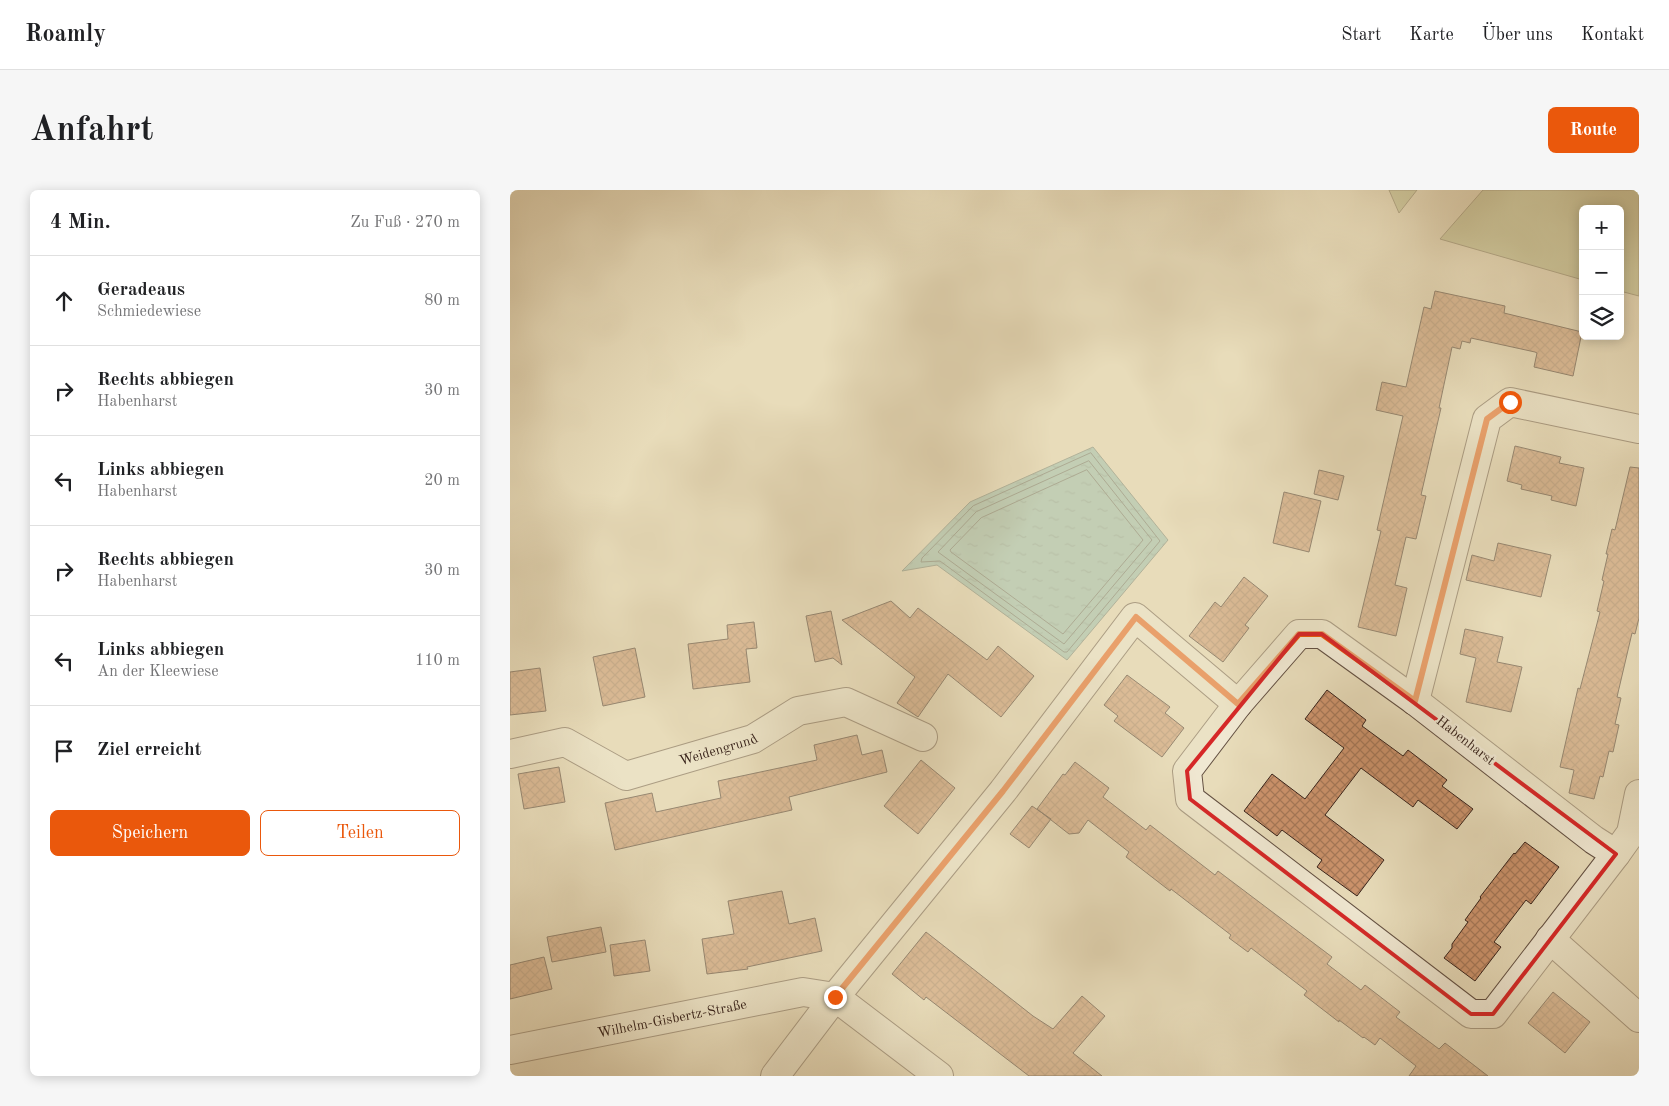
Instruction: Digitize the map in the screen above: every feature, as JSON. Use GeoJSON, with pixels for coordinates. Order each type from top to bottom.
{"type":"FeatureCollection","features":[{"type":"Feature","properties":{"kind":"street"},"geometry":{"type":"LineString","coordinates":[[1415,701],[1487,419],[1510,402],[1639,429]]}},
{"type":"Feature","properties":{"kind":"street"},"geometry":{"type":"LineString","coordinates":[[775,1076],[835,997],[1003,791],[1136,617],[1238,704]]}},
{"type":"Feature","properties":{"kind":"street","name":"Habenharst"},"geometry":{"type":"LineString","coordinates":[[1299,634],[1322,634],[1415,701],[1594,840],[1616,854],[1493,1014],[1470,1014],[1190,799],[1187,771],[1238,704],[1299,634]]}},
{"type":"Feature","properties":{"kind":"street","name":"Weidengrund"},"geometry":{"type":"LineString","coordinates":[[510,754],[565,742],[626,776],[753,739],[798,711],[846,702],[923,737]]}},
{"type":"Feature","properties":{"kind":"street"},"geometry":{"type":"LineString","coordinates":[[1616,854],[1631,833],[1639,794]]}},
{"type":"Feature","properties":{"kind":"street"},"geometry":{"type":"LineString","coordinates":[[1550,939],[1639,1018]]}},
{"type":"Feature","properties":{"kind":"street","name":"Wilhelm-Gisbertz-Straße"},"geometry":{"type":"LineString","coordinates":[[510,1050],[803,992],[835,997]]}},
{"type":"Feature","properties":{"kind":"street"},"geometry":{"type":"LineString","coordinates":[[835,997],[939,1076]]}},
{"type":"Feature","properties":{"kind":"highlighted area"},"geometry":{"type":"Polygon","coordinates":[[[1299,634],[1322,634],[1616,854],[1493,1014],[1471,1014],[1190,799],[1187,771],[1299,634]]]}},
{"type":"Feature","properties":{"kind":"green space"},"geometry":{"type":"Polygon","coordinates":[[[1389,190],[1417,190],[1399,213],[1389,190]]]}},
{"type":"Feature","properties":{"kind":"green space"},"geometry":{"type":"Polygon","coordinates":[[[1483,190],[1639,190],[1639,296],[1624,292],[1624,205],[1579,205],[1579,279],[1440,239],[1483,190]]]}},
{"type":"Feature","properties":{"kind":"water"},"geometry":{"type":"Polygon","coordinates":[[[1093,447],[1168,540],[1067,660],[937,565],[902,571],[970,502],[1093,447]]]}},
{"type":"Feature","properties":{"kind":"building"},"geometry":{"type":"Polygon","coordinates":[[[1435,291],[1505,306],[1504,313],[1579,331],[1580,340],[1573,376],[1534,367],[1537,353],[1535,352],[1471,338],[1470,343],[1462,341],[1460,349],[1452,347],[1439,408],[1441,408],[1421,495],[1426,496],[1416,539],[1406,537],[1395,585],[1407,588],[1396,636],[1358,627],[1381,531],[1377,530],[1403,416],[1376,410],[1382,382],[1406,387],[1424,307],[1431,309],[1435,291]]]}},
{"type":"Feature","properties":{"kind":"building"},"geometry":{"type":"Polygon","coordinates":[[[1515,446],[1561,457],[1559,463],[1584,468],[1576,506],[1551,500],[1552,496],[1521,489],[1522,485],[1507,481],[1515,446]]]}},
{"type":"Feature","properties":{"kind":"building"},"geometry":{"type":"Polygon","coordinates":[[[1630,467],[1639,468],[1639,618],[1635,634],[1632,633],[1617,697],[1621,698],[1615,724],[1619,725],[1613,752],[1609,751],[1603,777],[1600,776],[1594,799],[1569,793],[1574,770],[1560,767],[1578,688],[1580,689],[1600,612],[1597,611],[1604,581],[1602,580],[1608,554],[1606,554],[1612,529],[1615,530],[1630,467]]]}},
{"type":"Feature","properties":{"kind":"building"},"geometry":{"type":"Polygon","coordinates":[[[1319,470],[1344,476],[1338,500],[1314,494],[1319,470]]]}},
{"type":"Feature","properties":{"kind":"building"},"geometry":{"type":"Polygon","coordinates":[[[1284,492],[1321,501],[1309,552],[1273,543],[1284,492]]]}},
{"type":"Feature","properties":{"kind":"building"},"geometry":{"type":"Polygon","coordinates":[[[1498,543],[1551,555],[1541,597],[1466,580],[1472,555],[1494,561],[1498,543]]]}},
{"type":"Feature","properties":{"kind":"building"},"geometry":{"type":"Polygon","coordinates":[[[1244,577],[1268,596],[1245,625],[1249,628],[1223,662],[1189,636],[1215,602],[1221,607],[1244,577]]]}},
{"type":"Feature","properties":{"kind":"building"},"geometry":{"type":"Polygon","coordinates":[[[891,601],[910,618],[918,608],[987,660],[998,646],[1034,676],[1001,717],[948,674],[918,717],[897,703],[915,677],[842,620],[891,601]]]}},
{"type":"Feature","properties":{"kind":"building"},"geometry":{"type":"Polygon","coordinates":[[[831,611],[842,665],[833,658],[815,662],[806,616],[831,611]]]}},
{"type":"Feature","properties":{"kind":"building"},"geometry":{"type":"Polygon","coordinates":[[[754,622],[757,648],[746,649],[750,682],[693,689],[688,644],[728,639],[727,625],[754,622]]]}},
{"type":"Feature","properties":{"kind":"building"},"geometry":{"type":"Polygon","coordinates":[[[1465,629],[1503,637],[1497,662],[1522,667],[1511,712],[1466,702],[1476,658],[1460,654],[1465,629]]]}},
{"type":"Feature","properties":{"kind":"building"},"geometry":{"type":"Polygon","coordinates":[[[635,648],[645,697],[603,706],[593,657],[635,648]]]}},
{"type":"Feature","properties":{"kind":"building"},"geometry":{"type":"Polygon","coordinates":[[[540,668],[546,711],[510,715],[510,672],[540,668]]]}},
{"type":"Feature","properties":{"kind":"building"},"geometry":{"type":"Polygon","coordinates":[[[1127,675],[1170,707],[1165,713],[1184,728],[1162,757],[1114,721],[1118,716],[1104,705],[1127,675]]]}},
{"type":"Feature","properties":{"kind":"building"},"geometry":{"type":"Polygon","coordinates":[[[1327,690],[1366,720],[1362,726],[1403,756],[1408,750],[1447,780],[1442,786],[1473,809],[1457,829],[1418,800],[1413,807],[1361,768],[1325,815],[1384,860],[1357,896],[1317,867],[1322,860],[1282,830],[1277,836],[1244,811],[1272,774],[1305,799],[1344,748],[1305,719],[1327,690]]]}},
{"type":"Feature","properties":{"kind":"building"},"geometry":{"type":"Polygon","coordinates":[[[857,735],[862,755],[882,750],[887,772],[789,797],[792,810],[615,850],[605,803],[652,793],[656,812],[721,798],[718,781],[817,760],[814,745],[857,735]]]}},
{"type":"Feature","properties":{"kind":"building"},"geometry":{"type":"Polygon","coordinates":[[[921,760],[955,788],[918,834],[884,806],[921,760]]]}},
{"type":"Feature","properties":{"kind":"building"},"geometry":{"type":"Polygon","coordinates":[[[1075,762],[1109,788],[1103,797],[1146,830],[1150,825],[1215,875],[1218,871],[1332,957],[1327,964],[1361,990],[1365,985],[1400,1012],[1396,1017],[1439,1049],[1445,1043],[1488,1076],[1409,1076],[1416,1066],[1380,1038],[1375,1045],[1339,1020],[1339,1022],[1304,995],[1307,991],[1251,948],[1248,952],[1229,938],[1231,935],[1126,857],[1129,852],[1088,820],[1079,833],[1069,834],[1037,809],[1063,774],[1065,775],[1075,762]]]}},
{"type":"Feature","properties":{"kind":"building"},"geometry":{"type":"Polygon","coordinates":[[[559,767],[565,802],[524,809],[518,774],[559,767]]]}},
{"type":"Feature","properties":{"kind":"building"},"geometry":{"type":"Polygon","coordinates":[[[1032,806],[1051,819],[1029,848],[1010,834],[1032,806]]]}},
{"type":"Feature","properties":{"kind":"building"},"geometry":{"type":"Polygon","coordinates":[[[1525,842],[1559,867],[1531,904],[1526,900],[1494,942],[1501,947],[1475,981],[1444,958],[1468,922],[1465,920],[1480,897],[1514,853],[1525,842]]]}},
{"type":"Feature","properties":{"kind":"building"},"geometry":{"type":"Polygon","coordinates":[[[782,891],[789,924],[815,918],[822,951],[747,967],[748,969],[707,974],[702,939],[734,934],[728,901],[782,891]]]}},
{"type":"Feature","properties":{"kind":"building"},"geometry":{"type":"Polygon","coordinates":[[[601,927],[606,952],[552,962],[547,937],[601,927]]]}},
{"type":"Feature","properties":{"kind":"building"},"geometry":{"type":"Polygon","coordinates":[[[926,932],[1033,1016],[1053,1029],[1082,996],[1105,1016],[1073,1053],[1102,1076],[1029,1076],[926,997],[924,1000],[892,974],[926,932]]]}},
{"type":"Feature","properties":{"kind":"building"},"geometry":{"type":"Polygon","coordinates":[[[645,940],[650,971],[614,976],[610,945],[645,940]]]}},
{"type":"Feature","properties":{"kind":"building"},"geometry":{"type":"Polygon","coordinates":[[[544,957],[552,989],[510,999],[510,965],[544,957]]]}},
{"type":"Feature","properties":{"kind":"building"},"geometry":{"type":"Polygon","coordinates":[[[1553,992],[1590,1022],[1565,1053],[1528,1023],[1553,992]]]}},
{"type":"Feature","properties":{"kind":"route"},"geometry":{"type":"LineString","coordinates":[[835,997],[1003,791],[1136,617],[1238,704],[1299,634],[1322,634],[1415,701],[1487,419],[1510,402]]}}]}
